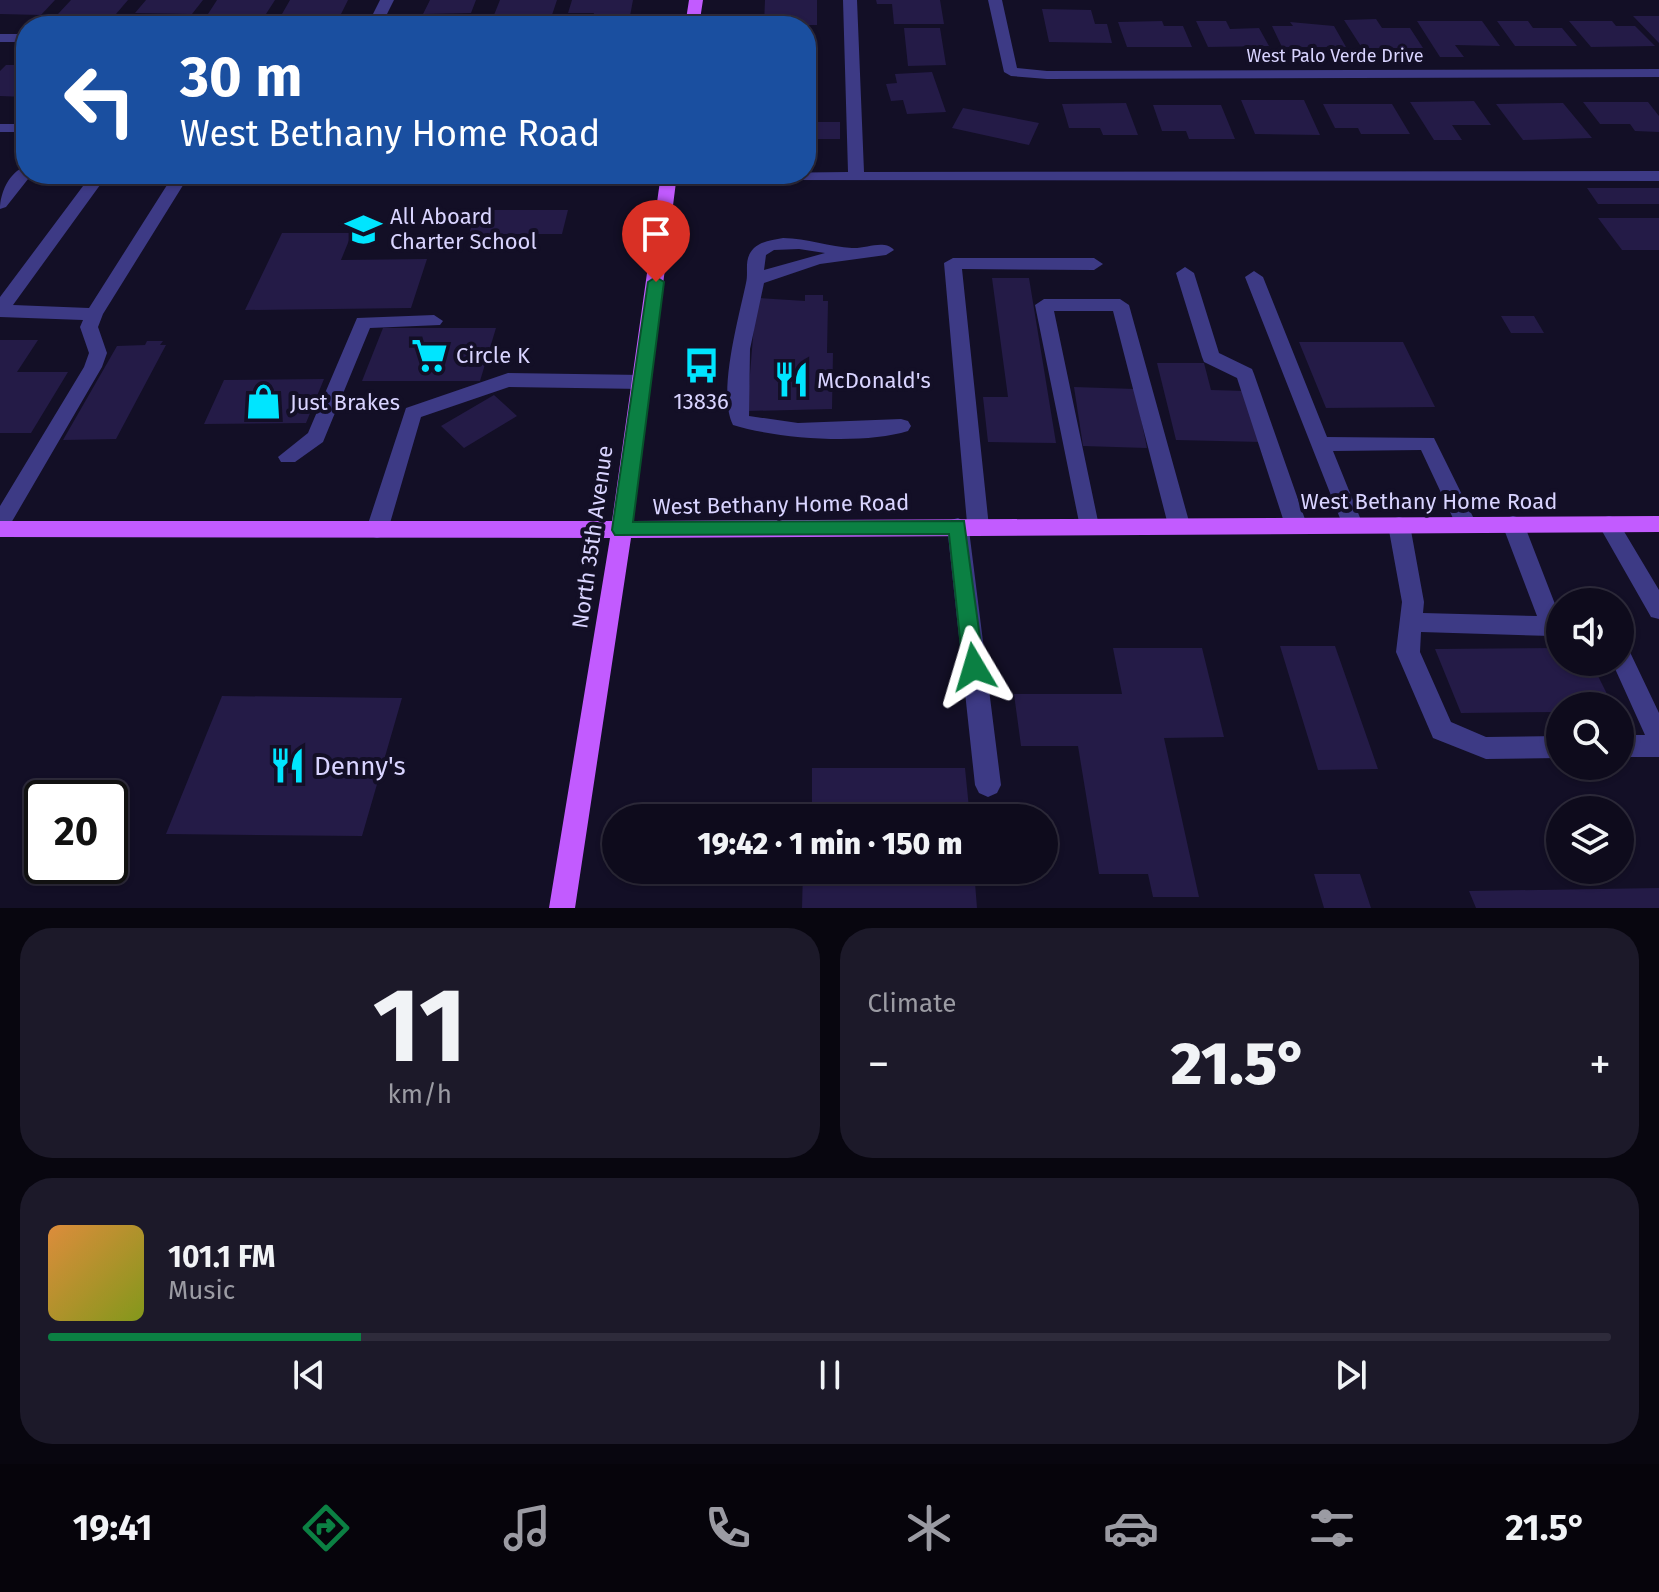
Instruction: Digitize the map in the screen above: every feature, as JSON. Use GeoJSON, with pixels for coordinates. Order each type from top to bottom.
{"type":"FeatureCollection","features":[{"type":"Feature","properties":{"kind":"main road","name":"North 35th Avenue"},"geometry":{"type":"LineString","coordinates":[[562,908],[622,530],[668,184]]}},
{"type":"Feature","properties":{"kind":"main road","name":"West Bethany Home Road"},"geometry":{"type":"LineString","coordinates":[[0,526],[622,530],[1659,524]]}},
{"type":"Feature","properties":{"kind":"street"},"geometry":{"type":"LineString","coordinates":[[850,0],[856,177]]}},
{"type":"Feature","properties":{"kind":"street","name":"West Palo Verde Drive"},"geometry":{"type":"LineString","coordinates":[[995,0],[1011,72],[1047,75],[1659,73]]}},
{"type":"Feature","properties":{"kind":"street"},"geometry":{"type":"LineString","coordinates":[[816,177],[1659,176]]}},
{"type":"Feature","properties":{"kind":"street"},"geometry":{"type":"LineString","coordinates":[[0,204],[16,184]]}},
{"type":"Feature","properties":{"kind":"street"},"geometry":{"type":"LineString","coordinates":[[0,309],[93,184]]}},
{"type":"Feature","properties":{"kind":"street"},"geometry":{"type":"LineString","coordinates":[[0,526],[93,367],[98,353],[89,327],[94,314],[176,184]]}},
{"type":"Feature","properties":{"kind":"street"},"geometry":{"type":"LineString","coordinates":[[886,250],[802,263],[756,280],[750,298],[741,358],[740,420],[761,429],[901,426]]}},
{"type":"Feature","properties":{"kind":"street"},"geometry":{"type":"LineString","coordinates":[[988,785],[968,527],[953,263],[1094,264]]}},
{"type":"Feature","properties":{"kind":"street"},"geometry":{"type":"LineString","coordinates":[[1185,273],[1211,357],[1245,374],[1296,525]]}},
{"type":"Feature","properties":{"kind":"street"},"geometry":{"type":"LineString","coordinates":[[1254,277],[1352,525]]}},
{"type":"Feature","properties":{"kind":"street"},"geometry":{"type":"LineString","coordinates":[[1088,526],[1044,305],[1120,305],[1179,525]]}},
{"type":"Feature","properties":{"kind":"street"},"geometry":{"type":"LineString","coordinates":[[0,309],[94,314]]}},
{"type":"Feature","properties":{"kind":"street"},"geometry":{"type":"LineString","coordinates":[[288,457],[316,437],[363,322],[434,321]]}},
{"type":"Feature","properties":{"kind":"street"},"geometry":{"type":"LineString","coordinates":[[377,530],[413,413],[508,380],[643,382]]}},
{"type":"Feature","properties":{"kind":"street"},"geometry":{"type":"LineString","coordinates":[[1320,444],[1427,443],[1466,525]]}},
{"type":"Feature","properties":{"kind":"street"},"geometry":{"type":"LineString","coordinates":[[1513,524],[1546,602]]}},
{"type":"Feature","properties":{"kind":"street"},"geometry":{"type":"LineString","coordinates":[[1609,524],[1659,610]]}},
{"type":"Feature","properties":{"kind":"street"},"geometry":{"type":"LineString","coordinates":[[1399,525],[1413,602],[1408,652],[1442,730],[1486,748],[1546,747]]}},
{"type":"Feature","properties":{"kind":"street"},"geometry":{"type":"LineString","coordinates":[[1411,622],[1546,626]]}},
{"type":"Feature","properties":{"kind":"street"},"geometry":{"type":"LineString","coordinates":[[1630,676],[1659,739]]}},
{"type":"Feature","properties":{"kind":"street"},"geometry":{"type":"LineString","coordinates":[[1634,746],[1659,746]]}},
{"type":"Feature","properties":{"kind":"building"},"geometry":{"type":"Polygon","coordinates":[[[0,0],[55,0],[41,15],[0,14],[0,0]]]}},
{"type":"Feature","properties":{"kind":"building"},"geometry":{"type":"Polygon","coordinates":[[[71,0],[128,0],[116,14],[58,14],[71,0]]]}},
{"type":"Feature","properties":{"kind":"building"},"geometry":{"type":"Polygon","coordinates":[[[146,0],[203,0],[192,14],[135,13],[146,0]]]}},
{"type":"Feature","properties":{"kind":"building"},"geometry":{"type":"Polygon","coordinates":[[[217,0],[275,0],[266,14],[208,14],[217,0]]]}},
{"type":"Feature","properties":{"kind":"building"},"geometry":{"type":"Polygon","coordinates":[[[290,0],[348,0],[341,14],[282,14],[290,0]]]}},
{"type":"Feature","properties":{"kind":"building"},"geometry":{"type":"Polygon","coordinates":[[[430,0],[476,0],[471,13],[423,14],[430,0]]]}},
{"type":"Feature","properties":{"kind":"building"},"geometry":{"type":"Polygon","coordinates":[[[500,0],[557,0],[552,15],[494,15],[500,0]]]}},
{"type":"Feature","properties":{"kind":"building"},"geometry":{"type":"Polygon","coordinates":[[[572,0],[633,0],[630,16],[593,16],[594,13],[568,13],[572,0]]]}},
{"type":"Feature","properties":{"kind":"building"},"geometry":{"type":"Polygon","coordinates":[[[765,0],[817,0],[817,25],[816,16],[764,16],[765,0]]]}},
{"type":"Feature","properties":{"kind":"building"},"geometry":{"type":"Polygon","coordinates":[[[876,0],[940,0],[944,24],[894,24],[892,4],[877,4],[876,0]]]}},
{"type":"Feature","properties":{"kind":"building"},"geometry":{"type":"Polygon","coordinates":[[[1042,9],[1091,10],[1095,24],[1107,24],[1112,43],[1049,42],[1042,9]]]}},
{"type":"Feature","properties":{"kind":"building"},"geometry":{"type":"Polygon","coordinates":[[[1633,16],[1659,16],[1659,43],[1633,16]]]}},
{"type":"Feature","properties":{"kind":"building"},"geometry":{"type":"Polygon","coordinates":[[[1376,19],[1382,28],[1410,28],[1423,48],[1362,48],[1344,20],[1376,19]]]}},
{"type":"Feature","properties":{"kind":"building"},"geometry":{"type":"Polygon","coordinates":[[[1162,21],[1164,26],[1183,26],[1192,47],[1127,47],[1118,22],[1162,21]]]}},
{"type":"Feature","properties":{"kind":"building"},"geometry":{"type":"Polygon","coordinates":[[[1196,21],[1226,21],[1230,29],[1259,28],[1269,46],[1208,47],[1196,21]]]}},
{"type":"Feature","properties":{"kind":"building"},"geometry":{"type":"Polygon","coordinates":[[[1417,21],[1482,21],[1500,46],[1455,45],[1464,57],[1440,57],[1417,21]]]}},
{"type":"Feature","properties":{"kind":"building"},"geometry":{"type":"Polygon","coordinates":[[[1497,21],[1528,21],[1533,28],[1562,28],[1577,46],[1515,46],[1497,21]]]}},
{"type":"Feature","properties":{"kind":"building"},"geometry":{"type":"Polygon","coordinates":[[[1569,21],[1612,21],[1616,26],[1635,26],[1655,46],[1591,47],[1569,21]]]}},
{"type":"Feature","properties":{"kind":"building"},"geometry":{"type":"Polygon","coordinates":[[[1290,22],[1334,26],[1346,47],[1282,47],[1272,26],[1293,26],[1290,22]]]}},
{"type":"Feature","properties":{"kind":"building"},"geometry":{"type":"Polygon","coordinates":[[[904,28],[940,28],[946,65],[908,66],[904,28]]]}},
{"type":"Feature","properties":{"kind":"building"},"geometry":{"type":"Polygon","coordinates":[[[6,65],[16,65],[16,97],[0,96],[0,71],[6,65]]]}},
{"type":"Feature","properties":{"kind":"building"},"geometry":{"type":"Polygon","coordinates":[[[932,72],[946,112],[907,114],[903,100],[891,101],[886,84],[897,83],[895,74],[932,72]]]}},
{"type":"Feature","properties":{"kind":"building"},"geometry":{"type":"Polygon","coordinates":[[[1241,100],[1304,100],[1320,135],[1255,134],[1241,100]]]}},
{"type":"Feature","properties":{"kind":"building"},"geometry":{"type":"Polygon","coordinates":[[[1474,101],[1491,125],[1452,125],[1462,140],[1434,140],[1410,102],[1474,101]]]}},
{"type":"Feature","properties":{"kind":"building"},"geometry":{"type":"Polygon","coordinates":[[[1583,102],[1648,102],[1659,116],[1659,132],[1635,131],[1630,124],[1600,124],[1583,102]]]}},
{"type":"Feature","properties":{"kind":"building"},"geometry":{"type":"Polygon","coordinates":[[[1126,103],[1138,135],[1103,135],[1100,128],[1069,128],[1062,104],[1126,103]]]}},
{"type":"Feature","properties":{"kind":"building"},"geometry":{"type":"Polygon","coordinates":[[[1563,103],[1592,138],[1523,140],[1496,104],[1563,103]]]}},
{"type":"Feature","properties":{"kind":"building"},"geometry":{"type":"Polygon","coordinates":[[[1323,104],[1392,104],[1410,134],[1361,134],[1358,128],[1335,128],[1323,104]]]}},
{"type":"Feature","properties":{"kind":"building"},"geometry":{"type":"Polygon","coordinates":[[[1153,105],[1221,105],[1235,139],[1189,139],[1186,131],[1162,131],[1153,105]]]}},
{"type":"Feature","properties":{"kind":"building"},"geometry":{"type":"Polygon","coordinates":[[[963,108],[1039,123],[1029,145],[952,128],[963,108]]]}},
{"type":"Feature","properties":{"kind":"building"},"geometry":{"type":"Polygon","coordinates":[[[816,122],[840,122],[840,139],[816,139],[816,122]]]}},
{"type":"Feature","properties":{"kind":"building"},"geometry":{"type":"Polygon","coordinates":[[[1587,188],[1659,188],[1659,204],[1598,204],[1587,188]]]}},
{"type":"Feature","properties":{"kind":"building"},"geometry":{"type":"Polygon","coordinates":[[[477,210],[568,210],[562,234],[469,234],[477,210]]]}},
{"type":"Feature","properties":{"kind":"building"},"geometry":{"type":"Polygon","coordinates":[[[1598,218],[1659,218],[1659,250],[1622,250],[1598,218]]]}},
{"type":"Feature","properties":{"kind":"building"},"geometry":{"type":"Polygon","coordinates":[[[282,233],[352,233],[341,260],[427,259],[411,308],[245,310],[282,233]]]}},
{"type":"Feature","properties":{"kind":"building"},"geometry":{"type":"Polygon","coordinates":[[[992,278],[1029,278],[1056,443],[988,442],[983,397],[1008,397],[992,278]]]}},
{"type":"Feature","properties":{"kind":"building","name":"McDonald's"},"geometry":{"type":"Polygon","coordinates":[[[805,295],[823,295],[823,301],[828,301],[827,353],[833,353],[832,409],[747,411],[756,300],[805,301],[805,295]]]}},
{"type":"Feature","properties":{"kind":"building"},"geometry":{"type":"Polygon","coordinates":[[[1501,316],[1534,316],[1544,333],[1511,333],[1501,316]]]}},
{"type":"Feature","properties":{"kind":"building","name":"Circle K"},"geometry":{"type":"Polygon","coordinates":[[[383,328],[496,328],[480,381],[362,381],[383,328]]]}},
{"type":"Feature","properties":{"kind":"building"},"geometry":{"type":"Polygon","coordinates":[[[0,340],[38,340],[17,372],[68,372],[31,433],[0,433],[0,340]]]}},
{"type":"Feature","properties":{"kind":"building"},"geometry":{"type":"Polygon","coordinates":[[[147,341],[163,341],[160,345],[166,345],[116,439],[63,440],[117,346],[145,345],[147,341]]]}},
{"type":"Feature","properties":{"kind":"building"},"geometry":{"type":"Polygon","coordinates":[[[1299,342],[1403,342],[1435,407],[1326,408],[1299,342]]]}},
{"type":"Feature","properties":{"kind":"building"},"geometry":{"type":"Polygon","coordinates":[[[1157,363],[1204,363],[1211,390],[1246,391],[1262,442],[1176,440],[1157,363]]]}},
{"type":"Feature","properties":{"kind":"building","name":"Just Brakes"},"geometry":{"type":"Polygon","coordinates":[[[324,379],[306,423],[204,424],[224,380],[324,379]]]}},
{"type":"Feature","properties":{"kind":"building"},"geometry":{"type":"Polygon","coordinates":[[[1074,387],[1135,389],[1147,448],[1083,446],[1074,387]]]}},
{"type":"Feature","properties":{"kind":"building","name":"Circle K"},"geometry":{"type":"Polygon","coordinates":[[[494,395],[517,416],[464,448],[441,426],[494,395]]]}},
{"type":"Feature","properties":{"kind":"building"},"geometry":{"type":"Polygon","coordinates":[[[1280,646],[1335,646],[1378,769],[1318,770],[1280,646]]]}},
{"type":"Feature","properties":{"kind":"building"},"geometry":{"type":"Polygon","coordinates":[[[1113,648],[1202,648],[1224,737],[1164,738],[1199,897],[1153,897],[1148,874],[1099,874],[1078,746],[1021,746],[1014,694],[1122,694],[1113,648]]]}},
{"type":"Feature","properties":{"kind":"building"},"geometry":{"type":"Polygon","coordinates":[[[1546,648],[1546,676],[1598,676],[1606,692],[1546,692],[1546,712],[1461,713],[1435,649],[1546,648]]]}},
{"type":"Feature","properties":{"kind":"building","name":"Denny's"},"geometry":{"type":"Polygon","coordinates":[[[222,696],[402,698],[362,836],[166,834],[222,696]]]}},
{"type":"Feature","properties":{"kind":"building"},"geometry":{"type":"Polygon","coordinates":[[[812,768],[965,768],[969,804],[812,804],[812,768]]]}},
{"type":"Feature","properties":{"kind":"building"},"geometry":{"type":"Polygon","coordinates":[[[1314,874],[1360,874],[1371,908],[1324,908],[1314,874]]]}},
{"type":"Feature","properties":{"kind":"building"},"geometry":{"type":"Polygon","coordinates":[[[803,884],[975,884],[977,908],[802,908],[803,884]]]}},
{"type":"Feature","properties":{"kind":"building"},"geometry":{"type":"Polygon","coordinates":[[[1659,888],[1659,908],[1476,908],[1469,891],[1659,888]]]}},
{"type":"Feature","properties":{"kind":"place","name":"All Aboard Charter School"},"geometry":{"type":"Point","coordinates":[364,229]}},
{"type":"Feature","properties":{"kind":"place","name":"Circle K"},"geometry":{"type":"Point","coordinates":[430,355]}},
{"type":"Feature","properties":{"kind":"place","name":"13836"},"geometry":{"type":"Point","coordinates":[701,365]}},
{"type":"Feature","properties":{"kind":"place","name":"McDonald's"},"geometry":{"type":"Point","coordinates":[791,380]}},
{"type":"Feature","properties":{"kind":"place","name":"Just Brakes"},"geometry":{"type":"Point","coordinates":[264,402]}},
{"type":"Feature","properties":{"kind":"place","name":"Denny's"},"geometry":{"type":"Point","coordinates":[288,766]}},
{"type":"Feature","properties":{"kind":"route"},"geometry":{"type":"LineString","coordinates":[[656,282],[622,530],[958,526],[974,667]]}}]}
